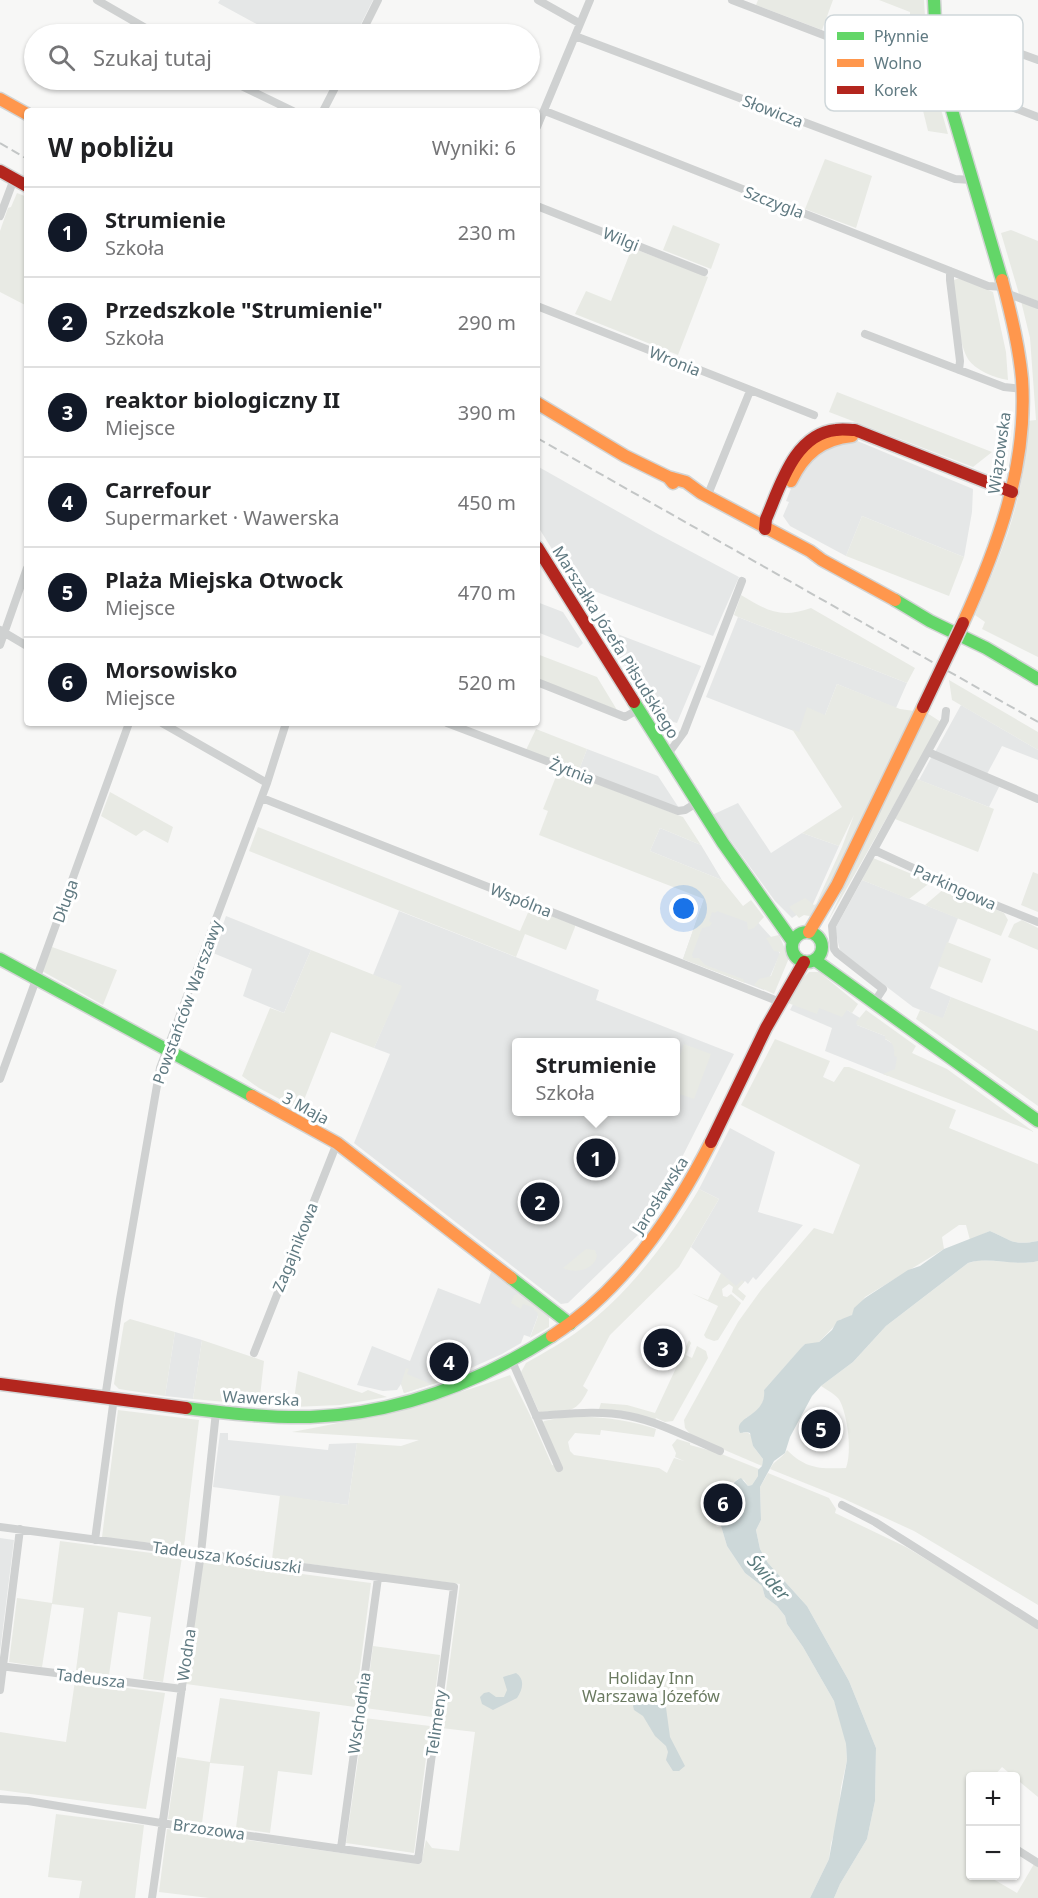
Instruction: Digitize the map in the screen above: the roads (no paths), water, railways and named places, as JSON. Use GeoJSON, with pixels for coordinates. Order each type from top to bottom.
{"type":"FeatureCollection","features":[{"type":"Feature","properties":{"kind":"main road","name":"Wiązowska"},"geometry":{"type":"LineString","coordinates":[[934,0],[935,15]]}},
{"type":"Feature","properties":{"kind":"main road"},"geometry":{"type":"LineString","coordinates":[[0,99],[24,112]]}},
{"type":"Feature","properties":{"kind":"main road","name":"Wiązowska"},"geometry":{"type":"LineString","coordinates":[[805,936],[837,885],[963,623],[993,556],[1012,492],[1022,431],[1022,389],[1018,345],[1005,290],[952,111]]}},
{"type":"Feature","properties":{"kind":"main road"},"geometry":{"type":"LineString","coordinates":[[0,171],[24,184]]}},
{"type":"Feature","properties":{"kind":"main road"},"geometry":{"type":"LineString","coordinates":[[540,405],[611,448],[668,477],[680,480],[765,529],[875,587],[919,615],[958,636],[995,652],[1002,659],[1038,679]]}},
{"type":"Feature","properties":{"kind":"main road"},"geometry":{"type":"LineString","coordinates":[[765,529],[766,519],[795,454],[802,446],[831,430],[855,430],[1012,492]]}},
{"type":"Feature","properties":{"kind":"main road","name":"Marszałka Józefa Piłsudskiego"},"geometry":{"type":"LineString","coordinates":[[540,552],[752,885],[805,936]]}},
{"type":"Feature","properties":{"kind":"main road"},"geometry":{"type":"LineString","coordinates":[[809,958],[822,942],[805,936],[792,951],[809,958],[848,984],[1038,1121]]}},
{"type":"Feature","properties":{"kind":"main road","name":"Jarosławska"},"geometry":{"type":"LineString","coordinates":[[512,1361],[547,1341],[570,1324],[625,1272],[652,1241],[711,1144],[780,1002],[809,958]]}},
{"type":"Feature","properties":{"kind":"main road","name":"3 Maja"},"geometry":{"type":"LineString","coordinates":[[0,959],[337,1143],[570,1324]]}},
{"type":"Feature","properties":{"kind":"main road","name":"Wawerska"},"geometry":{"type":"LineString","coordinates":[[0,1384],[216,1412],[254,1416],[310,1417],[366,1411],[454,1388],[512,1361]]}},
{"type":"Feature","properties":{"kind":"street"},"geometry":{"type":"LineString","coordinates":[[97,0],[139,24]]}},
{"type":"Feature","properties":{"kind":"street"},"geometry":{"type":"LineString","coordinates":[[366,24],[378,0]]}},
{"type":"Feature","properties":{"kind":"street"},"geometry":{"type":"LineString","coordinates":[[538,0],[579,23]]}},
{"type":"Feature","properties":{"kind":"street"},"geometry":{"type":"LineString","coordinates":[[540,121],[590,0]]}},
{"type":"Feature","properties":{"kind":"street"},"geometry":{"type":"LineString","coordinates":[[732,0],[825,36]]}},
{"type":"Feature","properties":{"kind":"street","name":"Słowicza"},"geometry":{"type":"LineString","coordinates":[[574,36],[955,179],[972,180]]}},
{"type":"Feature","properties":{"kind":"street"},"geometry":{"type":"LineString","coordinates":[[1023,55],[1038,60]]}},
{"type":"Feature","properties":{"kind":"street"},"geometry":{"type":"LineString","coordinates":[[250,90],[287,108]]}},
{"type":"Feature","properties":{"kind":"street"},"geometry":{"type":"LineString","coordinates":[[325,108],[334,90]]}},
{"type":"Feature","properties":{"kind":"street","name":"Szczygla"},"geometry":{"type":"LineString","coordinates":[[545,111],[988,286],[1005,290],[1038,305]]}},
{"type":"Feature","properties":{"kind":"street"},"geometry":{"type":"LineString","coordinates":[[1022,111],[1038,117]]}},
{"type":"Feature","properties":{"kind":"street"},"geometry":{"type":"LineString","coordinates":[[0,216],[14,179]]}},
{"type":"Feature","properties":{"kind":"street","name":"Wilgi"},"geometry":{"type":"LineString","coordinates":[[540,207],[704,272]]}},
{"type":"Feature","properties":{"kind":"street"},"geometry":{"type":"LineString","coordinates":[[950,271],[960,361],[959,370]]}},
{"type":"Feature","properties":{"kind":"street","name":"Wronia"},"geometry":{"type":"LineString","coordinates":[[540,307],[813,415]]}},
{"type":"Feature","properties":{"kind":"street"},"geometry":{"type":"LineString","coordinates":[[865,334],[1004,387],[1022,389]]}},
{"type":"Feature","properties":{"kind":"street"},"geometry":{"type":"LineString","coordinates":[[704,495],[750,391]]}},
{"type":"Feature","properties":{"kind":"street"},"geometry":{"type":"LineString","coordinates":[[0,645],[2,631],[24,576]]}},
{"type":"Feature","properties":{"kind":"street","name":"Marszałka Józefa Piłsudskiego"},"geometry":{"type":"LineString","coordinates":[[668,754],[684,732],[742,581]]}},
{"type":"Feature","properties":{"kind":"street"},"geometry":{"type":"LineString","coordinates":[[2,631],[24,644]]}},
{"type":"Feature","properties":{"kind":"street"},"geometry":{"type":"LineString","coordinates":[[540,683],[625,717],[639,709]]}},
{"type":"Feature","properties":{"kind":"street"},"geometry":{"type":"LineString","coordinates":[[873,1004],[883,989],[837,953],[831,933],[837,915],[945,720],[946,711]]}},
{"type":"Feature","properties":{"kind":"street","name":"Długa"},"geometry":{"type":"LineString","coordinates":[[0,1079],[128,726]]}},
{"type":"Feature","properties":{"kind":"street"},"geometry":{"type":"LineString","coordinates":[[167,726],[267,783]]}},
{"type":"Feature","properties":{"kind":"street","name":"Powstańców Warszawy"},"geometry":{"type":"LineString","coordinates":[[95,1540],[113,1405],[110,1399],[156,1083],[262,798],[285,726]]}},
{"type":"Feature","properties":{"kind":"street","name":"Żytnia"},"geometry":{"type":"LineString","coordinates":[[455,726],[678,811],[685,810],[698,802]]}},
{"type":"Feature","properties":{"kind":"street"},"geometry":{"type":"LineString","coordinates":[[928,752],[1038,799]]}},
{"type":"Feature","properties":{"kind":"street","name":"Wspólna"},"geometry":{"type":"LineString","coordinates":[[262,798],[780,1002]]}},
{"type":"Feature","properties":{"kind":"street","name":"Parkingowa"},"geometry":{"type":"LineString","coordinates":[[873,850],[978,898],[1038,922]]}},
{"type":"Feature","properties":{"kind":"street","name":"Zagajnikowa"},"geometry":{"type":"LineString","coordinates":[[254,1353],[337,1143]]}},
{"type":"Feature","properties":{"kind":"street"},"geometry":{"type":"LineString","coordinates":[[512,1361],[559,1468]]}},
{"type":"Feature","properties":{"kind":"street","name":"Wodna"},"geometry":{"type":"LineString","coordinates":[[152,1898],[201,1553],[216,1412]]}},
{"type":"Feature","properties":{"kind":"street"},"geometry":{"type":"LineString","coordinates":[[536,1416],[590,1412],[628,1416],[720,1451]]}},
{"type":"Feature","properties":{"kind":"street"},"geometry":{"type":"LineString","coordinates":[[842,1505],[883,1527],[1038,1625]]}},
{"type":"Feature","properties":{"kind":"street","name":"Tadeusza Kościuszki"},"geometry":{"type":"LineString","coordinates":[[0,1527],[454,1587]]}},
{"type":"Feature","properties":{"kind":"street"},"geometry":{"type":"LineString","coordinates":[[0,1690],[20,1529]]}},
{"type":"Feature","properties":{"kind":"street","name":"Wschodnia"},"geometry":{"type":"LineString","coordinates":[[341,1848],[378,1578]]}},
{"type":"Feature","properties":{"kind":"street","name":"Telimeny"},"geometry":{"type":"LineString","coordinates":[[418,1860],[454,1587]]}},
{"type":"Feature","properties":{"kind":"street","name":"Tadeusza"},"geometry":{"type":"LineString","coordinates":[[2,1667],[182,1689]]}},
{"type":"Feature","properties":{"kind":"street","name":"Brzozowa"},"geometry":{"type":"LineString","coordinates":[[0,1798],[418,1860]]}},
{"type":"Feature","properties":{"kind":"street"},"geometry":{"type":"LineString","coordinates":[[1020,1852],[1038,1863]]}},
{"type":"Feature","properties":{"kind":"water","name":"Świder"},"geometry":{"type":"Polygon","coordinates":[[[990,1231],[1017,1242],[1038,1241],[1038,1261],[968,1263],[886,1326],[853,1362],[821,1386],[812,1396],[790,1437],[785,1453],[774,1461],[760,1487],[761,1520],[756,1530],[760,1549],[768,1563],[807,1606],[849,1681],[876,1748],[875,1801],[867,1839],[834,1898],[810,1898],[829,1859],[847,1760],[846,1744],[834,1701],[787,1624],[785,1616],[765,1597],[762,1586],[745,1573],[727,1546],[721,1526],[731,1511],[731,1488],[741,1478],[748,1486],[752,1485],[758,1476],[763,1459],[753,1446],[750,1433],[740,1433],[739,1427],[760,1406],[764,1399],[764,1390],[805,1344],[819,1342],[832,1330],[837,1321],[852,1315],[854,1308],[865,1298],[908,1270],[920,1266],[944,1249],[990,1231]]]}},
{"type":"Feature","properties":{"kind":"water"},"geometry":{"type":"Polygon","coordinates":[[[516,1673],[521,1678],[522,1684],[517,1698],[493,1710],[482,1704],[480,1697],[484,1693],[489,1692],[496,1697],[504,1697],[507,1690],[503,1677],[516,1673]]]}},
{"type":"Feature","properties":{"kind":"water"},"geometry":{"type":"Polygon","coordinates":[[[641,1693],[645,1693],[645,1700],[665,1700],[670,1737],[685,1766],[679,1771],[673,1771],[666,1760],[668,1752],[666,1746],[655,1736],[643,1716],[634,1710],[633,1706],[641,1693]]]}},
{"type":"Feature","properties":{"kind":"railway"},"geometry":{"type":"LineString","coordinates":[[0,143],[24,157]]}},
{"type":"Feature","properties":{"kind":"railway"},"geometry":{"type":"LineString","coordinates":[[540,440],[1038,722]]}},
{"type":"Feature","properties":{"kind":"place","name":"Strumienie"},"geometry":{"type":"Point","coordinates":[596,1158]}},
{"type":"Feature","properties":{"kind":"place","name":"Przedszkole \"Strumienie\""},"geometry":{"type":"Point","coordinates":[540,1202]}},
{"type":"Feature","properties":{"kind":"place","name":"reaktor biologiczny II"},"geometry":{"type":"Point","coordinates":[663,1348]}},
{"type":"Feature","properties":{"kind":"place","name":"Carrefour"},"geometry":{"type":"Point","coordinates":[449,1362]}},
{"type":"Feature","properties":{"kind":"place","name":"Plaża Miejska Otwock"},"geometry":{"type":"Point","coordinates":[821,1429]}},
{"type":"Feature","properties":{"kind":"place","name":"Morsowisko"},"geometry":{"type":"Point","coordinates":[723,1503]}},
{"type":"Feature","properties":{"kind":"park label","name":"Holiday Inn Warszawa Józefów"},"geometry":{"type":"Point","coordinates":[651,1687]}}]}
